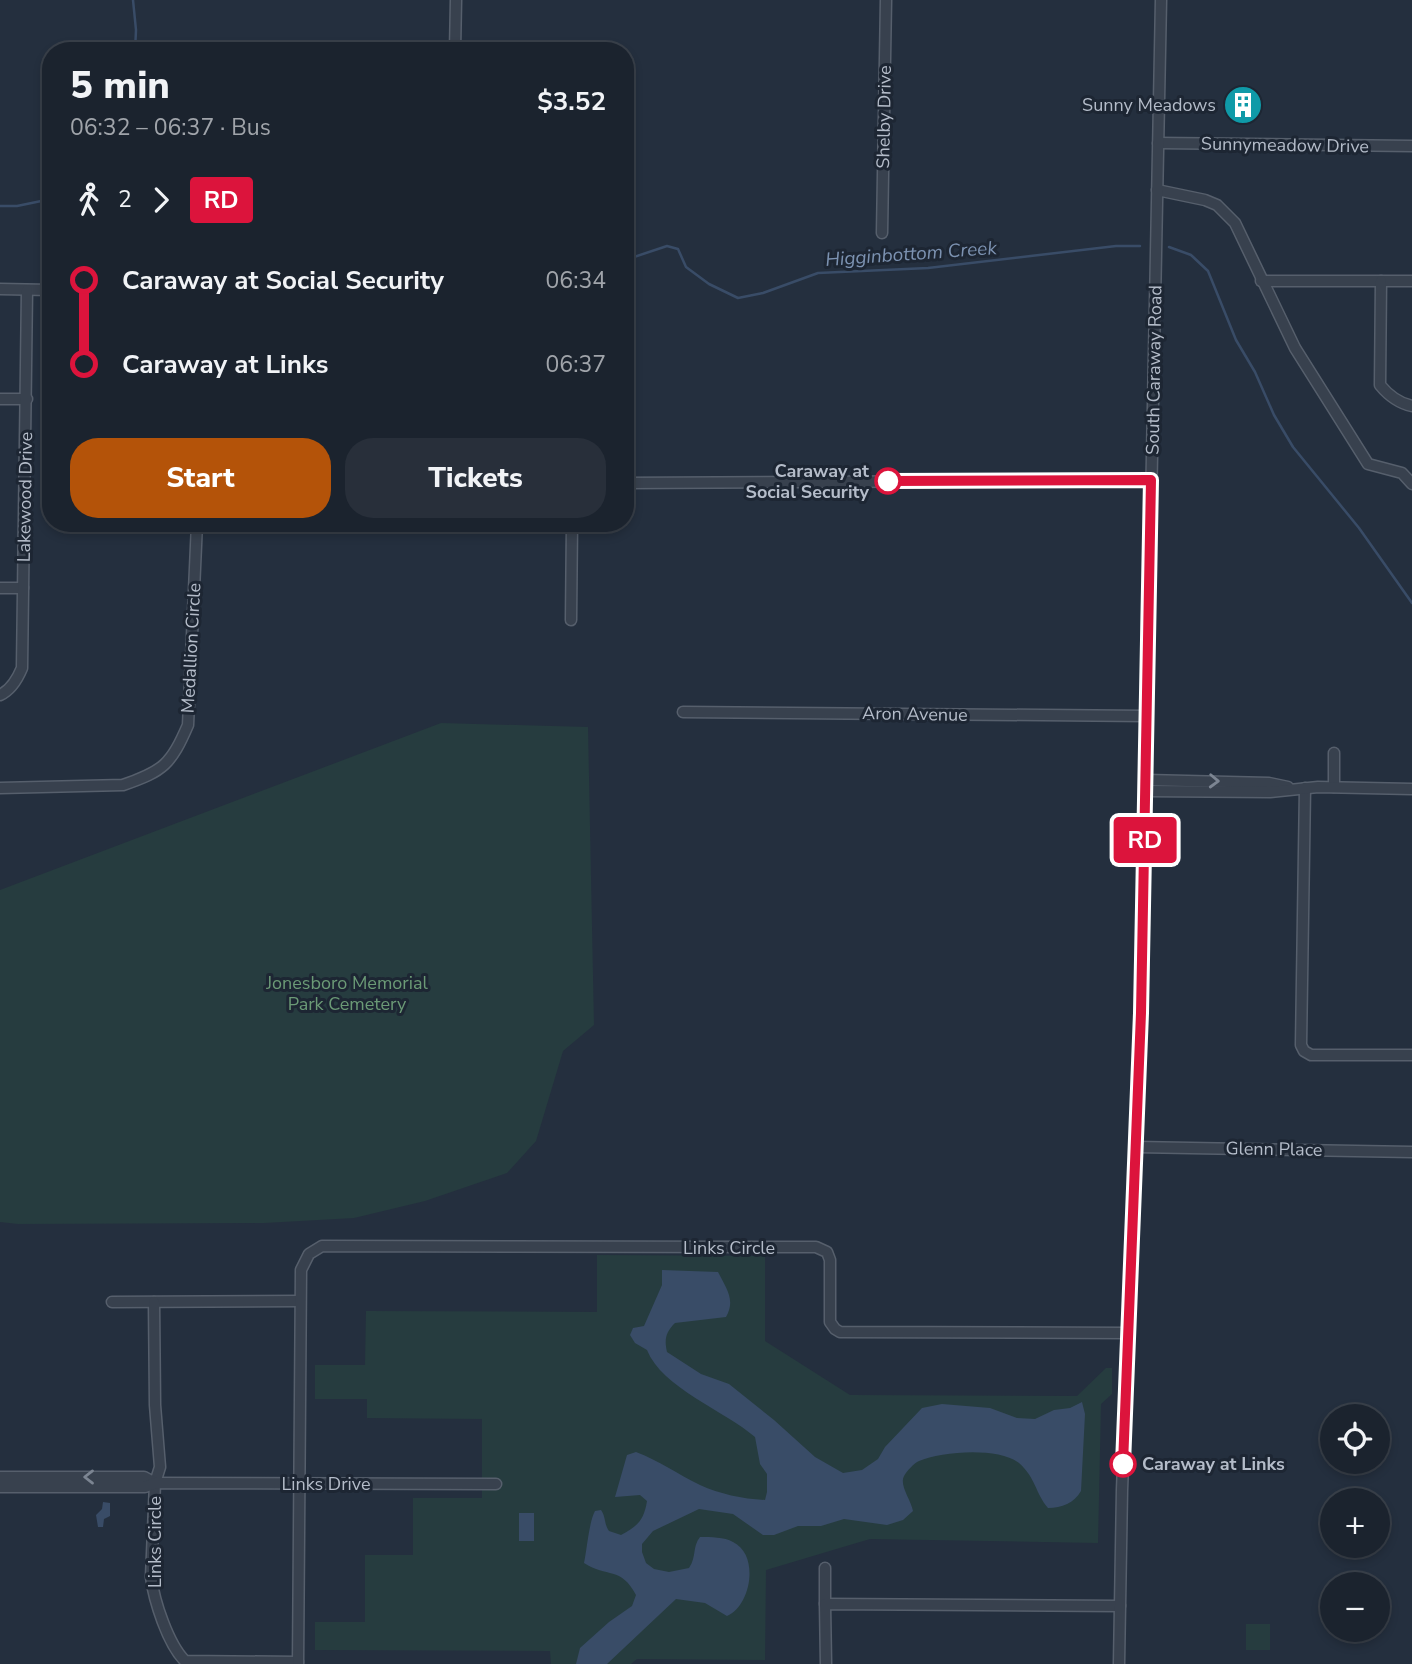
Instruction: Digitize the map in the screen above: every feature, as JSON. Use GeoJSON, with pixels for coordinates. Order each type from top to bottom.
{"type":"FeatureCollection","features":[{"type":"Feature","properties":{"kind":"street"},"geometry":{"type":"LineString","coordinates":[[455,42],[456,0]]}},
{"type":"Feature","properties":{"kind":"street","name":"Shelby Drive"},"geometry":{"type":"LineString","coordinates":[[882,233],[886,0]]}},
{"type":"Feature","properties":{"kind":"street","name":"South Caraway Road"},"geometry":{"type":"LineString","coordinates":[[1119,1664],[1146,791],[1161,0]]}},
{"type":"Feature","properties":{"kind":"street","name":"Sunnymeadow Drive"},"geometry":{"type":"LineString","coordinates":[[1158,144],[1412,146]]}},
{"type":"Feature","properties":{"kind":"street"},"geometry":{"type":"LineString","coordinates":[[1157,190],[1205,200],[1222,209],[1242,235],[1261,281],[1295,348],[1368,464],[1402,472],[1412,484]]}},
{"type":"Feature","properties":{"kind":"street"},"geometry":{"type":"LineString","coordinates":[[1261,281],[1412,282]]}},
{"type":"Feature","properties":{"kind":"street"},"geometry":{"type":"LineString","coordinates":[[1381,281],[1380,385],[1395,400],[1412,406]]}},
{"type":"Feature","properties":{"kind":"street"},"geometry":{"type":"LineString","coordinates":[[0,289],[42,290]]}},
{"type":"Feature","properties":{"kind":"street","name":"Lakewood Drive"},"geometry":{"type":"LineString","coordinates":[[0,695],[7,692],[17,680],[22,668],[27,290]]}},
{"type":"Feature","properties":{"kind":"street"},"geometry":{"type":"LineString","coordinates":[[0,399],[27,399]]}},
{"type":"Feature","properties":{"kind":"street"},"geometry":{"type":"LineString","coordinates":[[634,484],[1151,480]]}},
{"type":"Feature","properties":{"kind":"street","name":"Medallion Circle"},"geometry":{"type":"LineString","coordinates":[[0,788],[124,785],[166,765],[188,725],[197,532]]}},
{"type":"Feature","properties":{"kind":"street"},"geometry":{"type":"LineString","coordinates":[[571,620],[572,532]]}},
{"type":"Feature","properties":{"kind":"street"},"geometry":{"type":"LineString","coordinates":[[0,588],[23,588]]}},
{"type":"Feature","properties":{"kind":"street","name":"Aron Avenue"},"geometry":{"type":"LineString","coordinates":[[683,712],[1147,716]]}},
{"type":"Feature","properties":{"kind":"street"},"geometry":{"type":"LineString","coordinates":[[1334,753],[1334,787]]}},
{"type":"Feature","properties":{"kind":"street"},"geometry":{"type":"LineString","coordinates":[[1146,780],[1269,783],[1292,788]]}},
{"type":"Feature","properties":{"kind":"street"},"geometry":{"type":"LineString","coordinates":[[1146,791],[1270,792],[1292,788],[1334,787],[1412,789]]}},
{"type":"Feature","properties":{"kind":"street"},"geometry":{"type":"LineString","coordinates":[[1305,788],[1301,1045],[1304,1051],[1311,1055],[1412,1055]]}},
{"type":"Feature","properties":{"kind":"street","name":"Glenn Place"},"geometry":{"type":"LineString","coordinates":[[1136,1147],[1412,1152]]}},
{"type":"Feature","properties":{"kind":"street","name":"Links Circle"},"geometry":{"type":"LineString","coordinates":[[154,1302],[155,1405],[160,1467],[155,1483],[153,1590],[180,1656],[185,1661],[298,1663],[301,1270],[309,1254],[324,1246],[816,1247],[827,1252],[830,1260],[830,1322],[840,1332],[1128,1333]]}},
{"type":"Feature","properties":{"kind":"street"},"geometry":{"type":"LineString","coordinates":[[112,1302],[300,1301]]}},
{"type":"Feature","properties":{"kind":"street","name":"Links Drive"},"geometry":{"type":"LineString","coordinates":[[0,1477],[144,1477],[155,1483]]}},
{"type":"Feature","properties":{"kind":"street","name":"Links Drive"},"geometry":{"type":"LineString","coordinates":[[0,1487],[145,1488],[155,1483],[496,1484]]}},
{"type":"Feature","properties":{"kind":"street"},"geometry":{"type":"LineString","coordinates":[[825,1568],[826,1664]]}},
{"type":"Feature","properties":{"kind":"street"},"geometry":{"type":"LineString","coordinates":[[825,1604],[1120,1606]]}},
{"type":"Feature","properties":{"kind":"green space","name":"Jonesboro Memorial Park Cemetery"},"geometry":{"type":"Polygon","coordinates":[[[441,723],[588,727],[594,1025],[563,1051],[536,1141],[507,1173],[425,1201],[354,1218],[264,1223],[0,1222],[0,890],[441,723]]]}},
{"type":"Feature","properties":{"kind":"green space"},"geometry":{"type":"Polygon","coordinates":[[[597,1255],[765,1256],[765,1341],[850,1395],[1077,1396],[1106,1368],[1112,1368],[1112,1394],[1101,1404],[1098,1543],[870,1539],[766,1570],[765,1660],[637,1659],[631,1664],[551,1664],[550,1651],[315,1650],[315,1622],[365,1622],[365,1555],[413,1555],[413,1498],[482,1498],[482,1419],[367,1418],[367,1399],[315,1399],[315,1365],[365,1365],[366,1311],[597,1312],[597,1255]]]}},
{"type":"Feature","properties":{"kind":"green space"},"geometry":{"type":"Polygon","coordinates":[[[1246,1624],[1270,1624],[1270,1650],[1246,1650],[1246,1624]]]}},
{"type":"Feature","properties":{"kind":"water"},"geometry":{"type":"Polygon","coordinates":[[[662,1270],[718,1272],[730,1300],[726,1317],[675,1323],[666,1336],[667,1352],[701,1374],[729,1384],[815,1457],[843,1473],[862,1470],[878,1459],[885,1447],[922,1408],[942,1404],[990,1408],[1017,1418],[1035,1419],[1082,1402],[1085,1414],[1081,1491],[1067,1504],[1048,1508],[1029,1474],[1019,1463],[998,1455],[970,1452],[942,1455],[913,1465],[903,1480],[913,1511],[903,1520],[887,1525],[844,1519],[821,1526],[798,1526],[774,1535],[763,1535],[733,1514],[699,1509],[653,1531],[642,1544],[646,1563],[654,1569],[669,1572],[689,1568],[700,1537],[722,1538],[733,1542],[747,1558],[749,1568],[747,1592],[742,1602],[727,1616],[705,1603],[676,1599],[607,1664],[576,1664],[580,1648],[632,1606],[636,1595],[619,1576],[584,1563],[595,1511],[601,1510],[609,1531],[621,1535],[636,1525],[644,1513],[647,1501],[640,1495],[615,1497],[627,1455],[636,1452],[700,1485],[724,1493],[765,1500],[767,1492],[767,1474],[760,1464],[755,1437],[666,1376],[647,1350],[635,1343],[630,1335],[633,1328],[644,1326],[662,1285],[662,1270]]]}},
{"type":"Feature","properties":{"kind":"water"},"geometry":{"type":"Polygon","coordinates":[[[103,1502],[110,1503],[110,1516],[104,1519],[103,1527],[98,1527],[96,1515],[102,1509],[103,1502]]]}},
{"type":"Feature","properties":{"kind":"water"},"geometry":{"type":"Polygon","coordinates":[[[519,1513],[534,1513],[534,1541],[519,1541],[519,1513]]]}},
{"type":"Feature","properties":{"kind":"waterway"},"geometry":{"type":"LineString","coordinates":[[133,0],[135,42]]}},
{"type":"Feature","properties":{"kind":"waterway","name":"Higginbottom Creek"},"geometry":{"type":"LineString","coordinates":[[0,206],[42,201]]}},
{"type":"Feature","properties":{"kind":"waterway","name":"Higginbottom Creek"},"geometry":{"type":"LineString","coordinates":[[634,257],[667,246],[678,249],[686,267],[709,284],[738,298],[763,293],[818,273],[928,268],[1116,246],[1140,246]]}},
{"type":"Feature","properties":{"kind":"waterway","name":"Higginbottom Creek"},"geometry":{"type":"LineString","coordinates":[[1169,247],[1191,255],[1208,271],[1236,340],[1293,447],[1359,528],[1412,603]]}},
{"type":"Feature","properties":{"kind":"bus line","name":"RD"},"geometry":{"type":"LineString","coordinates":[[888,481],[1151,480],[1141,1013],[1123,1464]]}},
{"type":"Feature","properties":{"kind":"place","name":"Sunny Meadows"},"geometry":{"type":"Point","coordinates":[1243,105]}},
{"type":"Feature","properties":{"kind":"place","name":"Caraway at Social Security"},"geometry":{"type":"Point","coordinates":[888,481]}},
{"type":"Feature","properties":{"kind":"place","name":"Caraway at Links"},"geometry":{"type":"Point","coordinates":[1123,1464]}}]}
